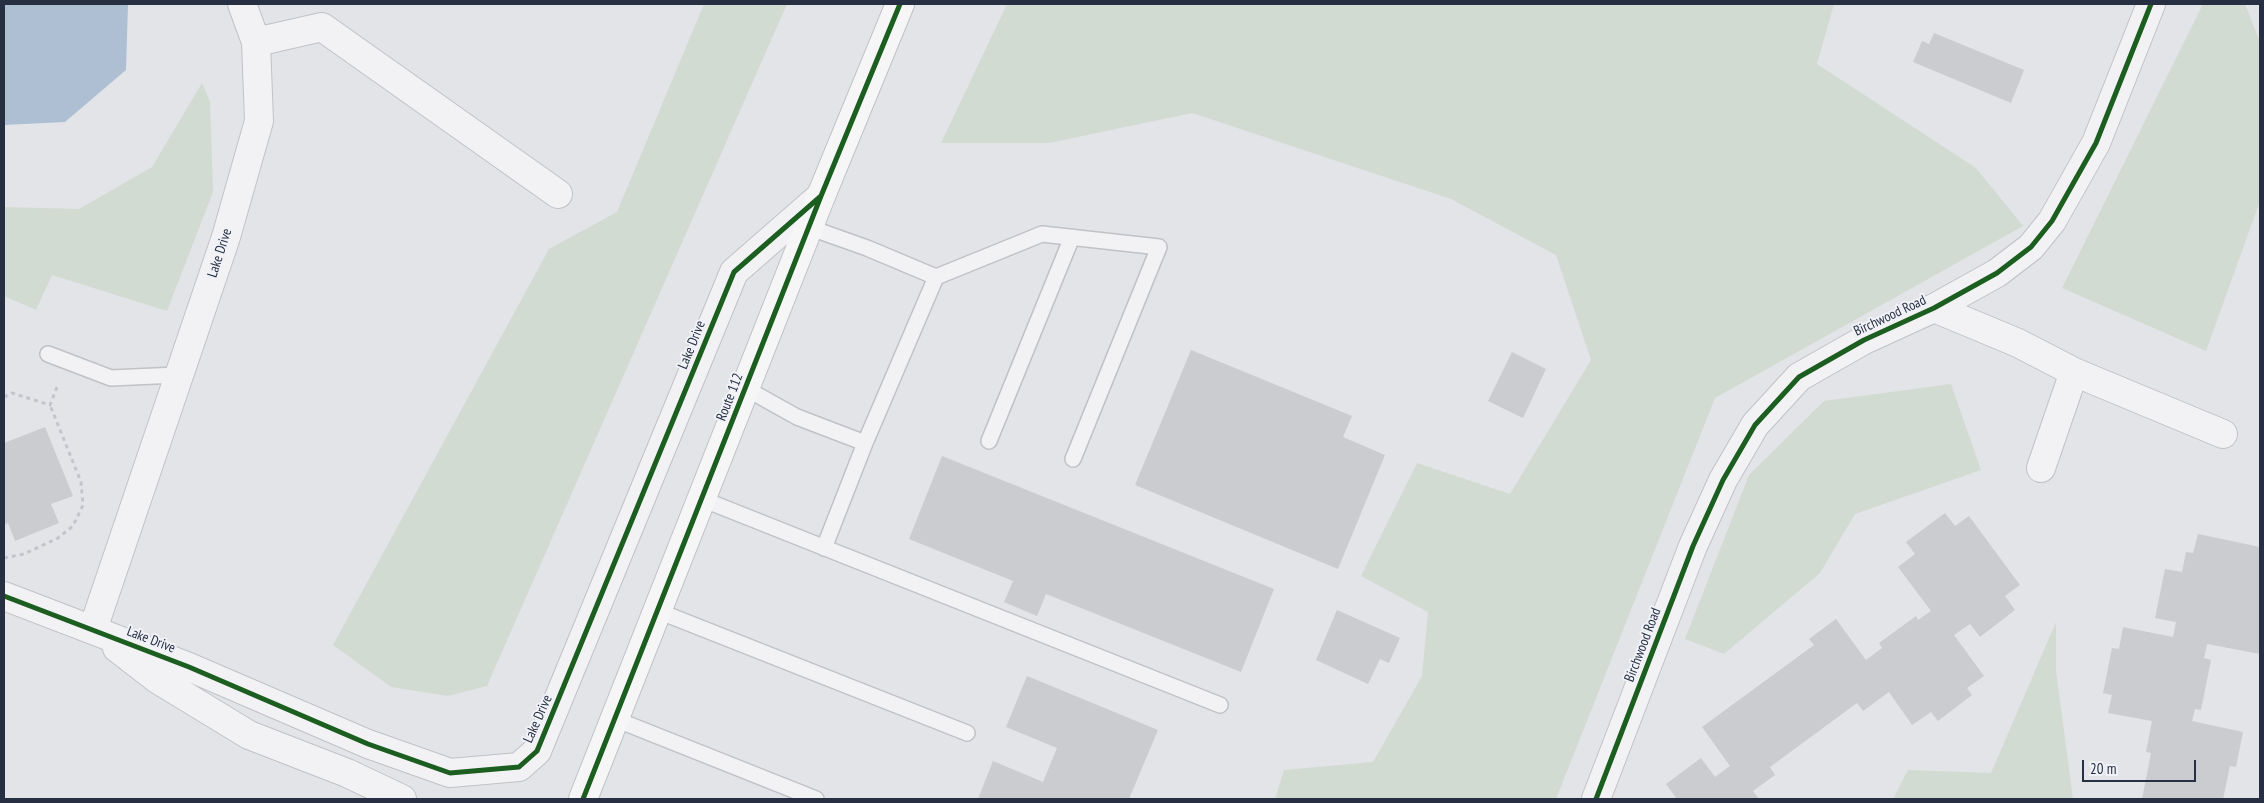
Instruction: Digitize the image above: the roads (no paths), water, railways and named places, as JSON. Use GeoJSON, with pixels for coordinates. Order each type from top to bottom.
{"type":"FeatureCollection","features":[{"type":"Feature","properties":{"kind":"main road","name":"Route 112"},"geometry":{"type":"LineString","coordinates":[[583,799],[820,196],[900,4]]}},
{"type":"Feature","properties":{"kind":"street","name":"Lake Drive"},"geometry":{"type":"LineString","coordinates":[[92,629],[177,375],[226,237],[259,121],[256,42],[242,4]]}},
{"type":"Feature","properties":{"kind":"street","name":"Birchwood Road"},"geometry":{"type":"LineString","coordinates":[[1596,799],[1694,546],[1723,480],[1755,425],[1799,377],[1864,340],[1934,308],[1997,273],[2031,247],[2052,221],[2096,143],[2151,4]]}},
{"type":"Feature","properties":{"kind":"street"},"geometry":{"type":"LineString","coordinates":[[256,42],[322,27],[558,194]]}},
{"type":"Feature","properties":{"kind":"street","name":"Lake Drive"},"geometry":{"type":"LineString","coordinates":[[4,596],[189,667],[368,744],[450,773],[519,767],[537,751],[734,272],[820,196]]}},
{"type":"Feature","properties":{"kind":"street"},"geometry":{"type":"LineString","coordinates":[[1934,308],[2018,343],[2074,372],[2223,434]]}},
{"type":"Feature","properties":{"kind":"street"},"geometry":{"type":"LineString","coordinates":[[2041,468],[2074,372]]}},
{"type":"Feature","properties":{"kind":"street","name":"Lake Drive"},"geometry":{"type":"LineString","coordinates":[[92,629],[157,679],[249,735],[347,773],[402,799]]}},
{"type":"Feature","properties":{"kind":"lane"},"geometry":{"type":"LineString","coordinates":[[808,228],[867,248],[936,277]]}},
{"type":"Feature","properties":{"kind":"lane"},"geometry":{"type":"LineString","coordinates":[[824,548],[865,443],[936,277],[1042,234],[1159,247],[1073,458]]}},
{"type":"Feature","properties":{"kind":"lane"},"geometry":{"type":"LineString","coordinates":[[989,441],[1072,237]]}},
{"type":"Feature","properties":{"kind":"lane"},"geometry":{"type":"LineString","coordinates":[[48,354],[111,378],[177,375]]}},
{"type":"Feature","properties":{"kind":"lane"},"geometry":{"type":"LineString","coordinates":[[745,388],[797,417],[865,443]]}},
{"type":"Feature","properties":{"kind":"lane"},"geometry":{"type":"LineString","coordinates":[[702,499],[1220,705]]}},
{"type":"Feature","properties":{"kind":"lane"},"geometry":{"type":"LineString","coordinates":[[658,611],[967,733]]}},
{"type":"Feature","properties":{"kind":"lane"},"geometry":{"type":"LineString","coordinates":[[615,719],[816,799]]}},
{"type":"Feature","properties":{"kind":"water"},"geometry":{"type":"Polygon","coordinates":[[[4,4],[128,4],[126,70],[65,122],[4,125],[4,4]]]}}]}
